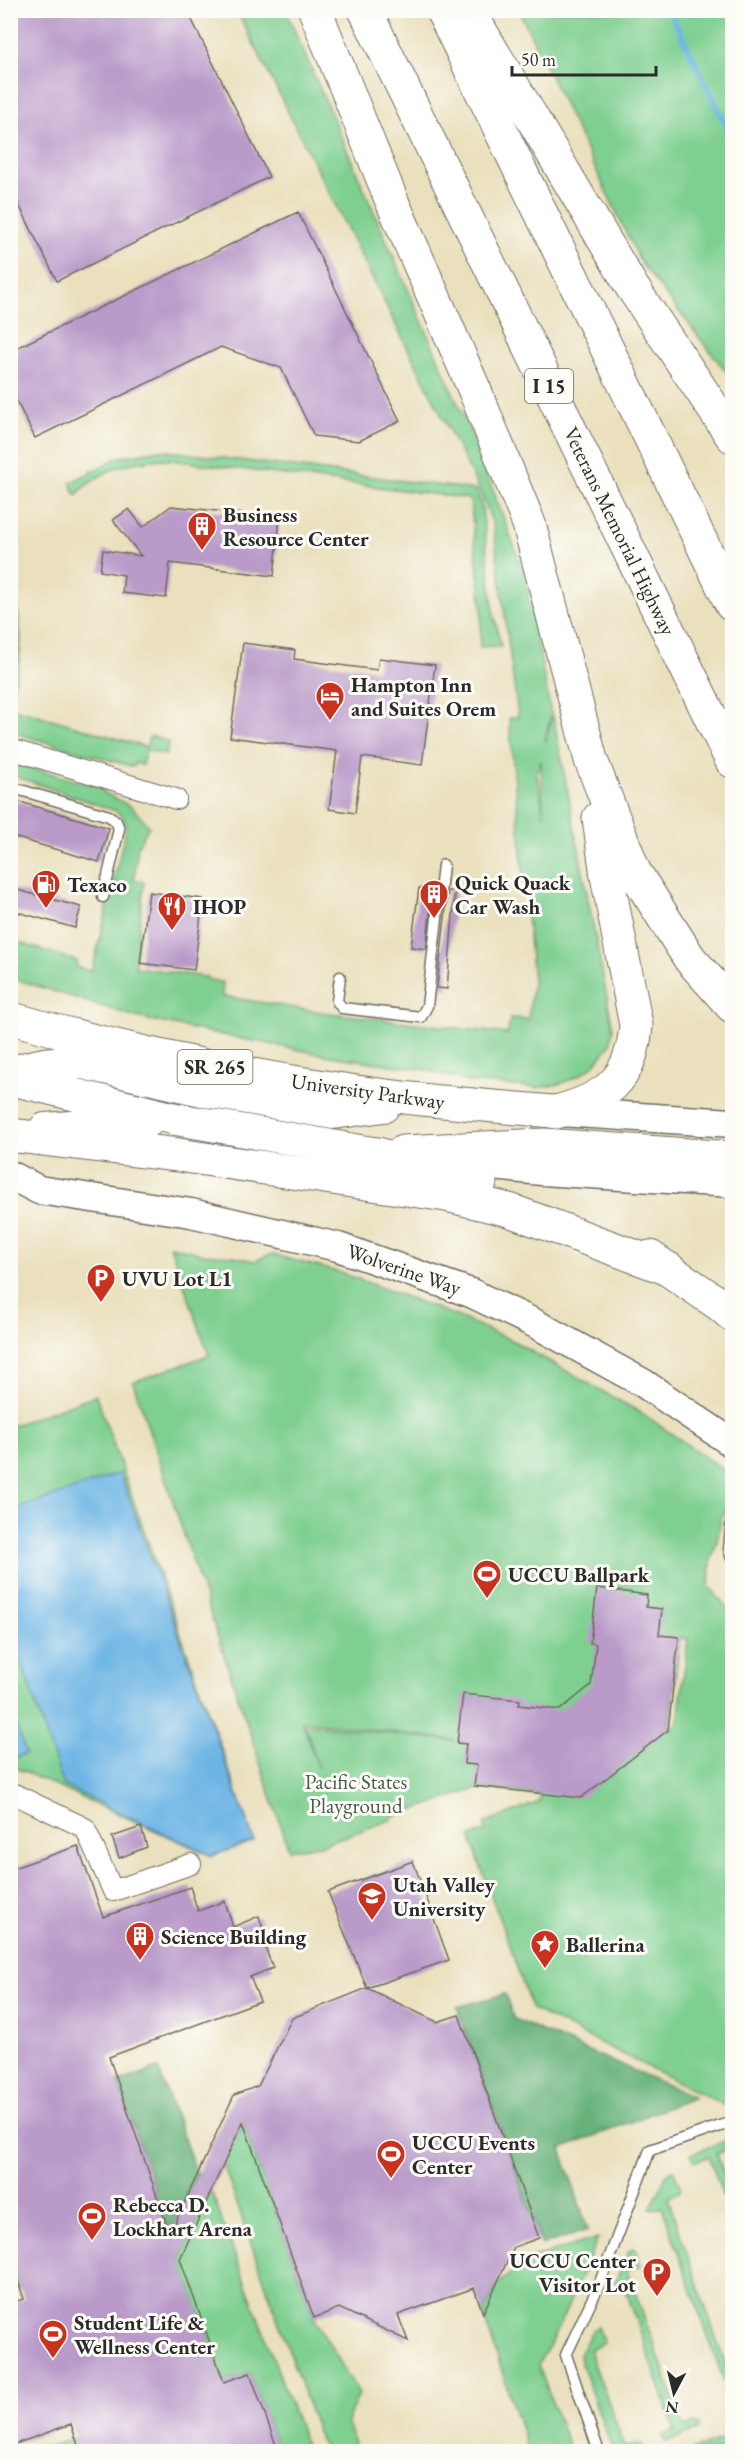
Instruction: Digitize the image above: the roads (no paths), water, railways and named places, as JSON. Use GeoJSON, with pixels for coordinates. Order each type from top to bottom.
{"type":"FeatureCollection","features":[{"type":"Feature","properties":{"kind":"highway"},"geometry":{"type":"LineString","coordinates":[[315,10],[391,199],[475,391],[529,524],[591,760],[634,871],[690,959],[732,1006]]}},
{"type":"Feature","properties":{"kind":"highway","name":"Veterans Memorial Highway"},"geometry":{"type":"LineString","coordinates":[[365,10],[732,761]]}},
{"type":"Feature","properties":{"kind":"highway"},"geometry":{"type":"LineString","coordinates":[[442,10],[732,605]]}},
{"type":"Feature","properties":{"kind":"highway"},"geometry":{"type":"LineString","coordinates":[[468,10],[632,287],[732,436]]}},
{"type":"Feature","properties":{"kind":"highway"},"geometry":{"type":"LineString","coordinates":[[556,1112],[582,1105],[600,1096],[614,1083],[635,1048],[636,1025],[607,876],[591,760]]}},
{"type":"Feature","properties":{"kind":"highway"},"geometry":{"type":"LineString","coordinates":[[10,1135],[178,1155],[446,1196],[509,1210],[669,1269]]}},
{"type":"Feature","properties":{"kind":"highway"},"geometry":{"type":"LineString","coordinates":[[378,1154],[544,1145],[732,1158]]}},
{"type":"Feature","properties":{"kind":"highway"},"geometry":{"type":"LineString","coordinates":[[378,1154],[534,1202],[610,1234],[669,1269],[732,1315]]}},
{"type":"Feature","properties":{"kind":"main road","name":"University Parkway"},"geometry":{"type":"LineString","coordinates":[[10,1018],[148,1053],[334,1088],[423,1100],[556,1112],[732,1123]]}},
{"type":"Feature","properties":{"kind":"main road"},"geometry":{"type":"LineString","coordinates":[[10,1073],[47,1063],[82,1063],[206,1091],[333,1113],[423,1100]]}},
{"type":"Feature","properties":{"kind":"main road"},"geometry":{"type":"LineString","coordinates":[[10,1079],[176,1119],[378,1154],[542,1171],[732,1183]]}},
{"type":"Feature","properties":{"kind":"main road"},"geometry":{"type":"LineString","coordinates":[[10,1127],[40,1130],[176,1119]]}},
{"type":"Feature","properties":{"kind":"main road","name":"Wolverine Way"},"geometry":{"type":"LineString","coordinates":[[10,1175],[39,1191]]}},
{"type":"Feature","properties":{"kind":"main road","name":"Wolverine Way"},"geometry":{"type":"LineString","coordinates":[[10,1195],[39,1191],[191,1213],[338,1246],[471,1293],[509,1310],[633,1377],[732,1443]]}},
{"type":"Feature","properties":{"kind":"street"},"geometry":{"type":"LineString","coordinates":[[10,749],[176,799]]}},
{"type":"Feature","properties":{"kind":"street"},"geometry":{"type":"LineString","coordinates":[[10,1792],[85,1828],[113,1891],[191,1864]]}},
{"type":"Feature","properties":{"kind":"lane"},"geometry":{"type":"LineString","coordinates":[[10,787],[109,816],[116,821],[119,829],[103,897]]}},
{"type":"Feature","properties":{"kind":"lane"},"geometry":{"type":"LineString","coordinates":[[340,977],[337,1001],[342,1008],[421,1017],[428,1006],[443,865]]}},
{"type":"Feature","properties":{"kind":"lane"},"geometry":{"type":"LineString","coordinates":[[732,1516],[729,1549],[732,1559]]}},
{"type":"Feature","properties":{"kind":"lane"},"geometry":{"type":"LineString","coordinates":[[599,2451],[566,2355],[599,2285],[650,2150],[732,2122]]}},
{"type":"Feature","properties":{"kind":"water"},"geometry":{"type":"Polygon","coordinates":[[[120,1473],[254,1841],[212,1856],[64,1786],[11,1634],[11,1511],[120,1473]]]}},
{"type":"Feature","properties":{"kind":"water"},"geometry":{"type":"Polygon","coordinates":[[[11,1711],[26,1754],[10,1759],[11,1711]]]}},
{"type":"Feature","properties":{"kind":"waterway"},"geometry":{"type":"LineString","coordinates":[[669,10],[732,137]]}},
{"type":"Feature","properties":{"kind":"place","name":"Business Resource Center"},"geometry":{"type":"Point","coordinates":[202,552]}},
{"type":"Feature","properties":{"kind":"place","name":"Hampton Inn and Suites Orem"},"geometry":{"type":"Point","coordinates":[330,722]}},
{"type":"Feature","properties":{"kind":"place","name":"Texaco"},"geometry":{"type":"Point","coordinates":[46,910]}},
{"type":"Feature","properties":{"kind":"place","name":"Quick Quack Car Wash"},"geometry":{"type":"Point","coordinates":[434,920]}},
{"type":"Feature","properties":{"kind":"place","name":"IHOP"},"geometry":{"type":"Point","coordinates":[172,932]}},
{"type":"Feature","properties":{"kind":"place","name":"UVU Lot L1"},"geometry":{"type":"Point","coordinates":[101,1304]}},
{"type":"Feature","properties":{"kind":"place","name":"UCCU Ballpark"},"geometry":{"type":"Point","coordinates":[487,1600]}},
{"type":"Feature","properties":{"kind":"place","name":"Utah Valley University"},"geometry":{"type":"Point","coordinates":[372,1922]}},
{"type":"Feature","properties":{"kind":"place","name":"Science Building"},"geometry":{"type":"Point","coordinates":[140,1962]}},
{"type":"Feature","properties":{"kind":"place","name":"Ballerina"},"geometry":{"type":"Point","coordinates":[545,1970]}},
{"type":"Feature","properties":{"kind":"place","name":"UCCU Events Center"},"geometry":{"type":"Point","coordinates":[391,2180]}},
{"type":"Feature","properties":{"kind":"place","name":"Rebecca D. Lockhart Arena"},"geometry":{"type":"Point","coordinates":[92,2242]}},
{"type":"Feature","properties":{"kind":"place","name":"UCCU Center Visitor Lot"},"geometry":{"type":"Point","coordinates":[657,2298]}},
{"type":"Feature","properties":{"kind":"place","name":"Student Life & Wellness Center"},"geometry":{"type":"Point","coordinates":[53,2360]}},
{"type":"Feature","properties":{"kind":"park label","name":"Pacific States Playground"},"geometry":{"type":"Point","coordinates":[356,1793]}}]}
